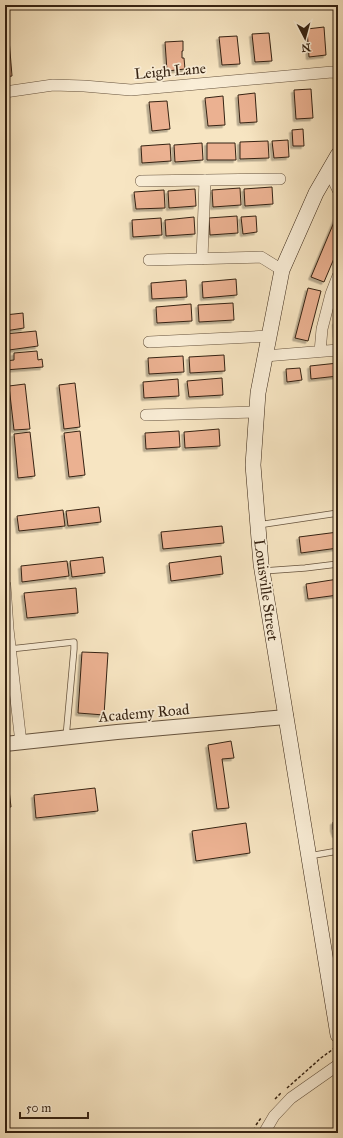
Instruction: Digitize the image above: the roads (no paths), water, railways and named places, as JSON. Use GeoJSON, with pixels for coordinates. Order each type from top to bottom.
{"type":"FeatureCollection","features":[{"type":"Feature","properties":{"kind":"main road","name":"Louisville Street"},"geometry":{"type":"LineString","coordinates":[[338,155],[316,193],[282,270],[258,393],[253,465],[262,572],[338,1035]]}},
{"type":"Feature","properties":{"kind":"street","name":"Leigh Lane"},"geometry":{"type":"LineString","coordinates":[[5,92],[53,85],[131,90],[332,72],[338,73]]}},
{"type":"Feature","properties":{"kind":"street"},"geometry":{"type":"LineString","coordinates":[[329,171],[338,190]]}},
{"type":"Feature","properties":{"kind":"street"},"geometry":{"type":"LineString","coordinates":[[141,181],[280,179]]}},
{"type":"Feature","properties":{"kind":"street"},"geometry":{"type":"LineString","coordinates":[[202,259],[205,180]]}},
{"type":"Feature","properties":{"kind":"street"},"geometry":{"type":"LineString","coordinates":[[149,260],[261,257],[282,270]]}},
{"type":"Feature","properties":{"kind":"street"},"geometry":{"type":"LineString","coordinates":[[320,352],[322,329],[333,305],[331,294],[338,276]]}},
{"type":"Feature","properties":{"kind":"street"},"geometry":{"type":"LineString","coordinates":[[149,342],[269,336]]}},
{"type":"Feature","properties":{"kind":"street"},"geometry":{"type":"LineString","coordinates":[[265,356],[338,350]]}},
{"type":"Feature","properties":{"kind":"street"},"geometry":{"type":"LineString","coordinates":[[146,415],[256,412]]}},
{"type":"Feature","properties":{"kind":"street"},"geometry":{"type":"LineString","coordinates":[[5,585],[10,649],[21,742]]}},
{"type":"Feature","properties":{"kind":"street","name":"Academy Road"},"geometry":{"type":"LineString","coordinates":[[5,744],[286,716]]}},
{"type":"Feature","properties":{"kind":"street"},"geometry":{"type":"LineString","coordinates":[[264,1133],[274,1116],[291,1098],[338,1065]]}},
{"type":"Feature","properties":{"kind":"lane"},"geometry":{"type":"LineString","coordinates":[[258,525],[338,513]]}},
{"type":"Feature","properties":{"kind":"lane"},"geometry":{"type":"LineString","coordinates":[[262,572],[338,564]]}},
{"type":"Feature","properties":{"kind":"lane"},"geometry":{"type":"LineString","coordinates":[[10,649],[74,642],[66,738]]}},
{"type":"Feature","properties":{"kind":"lane"},"geometry":{"type":"LineString","coordinates":[[309,856],[338,851]]}}]}
